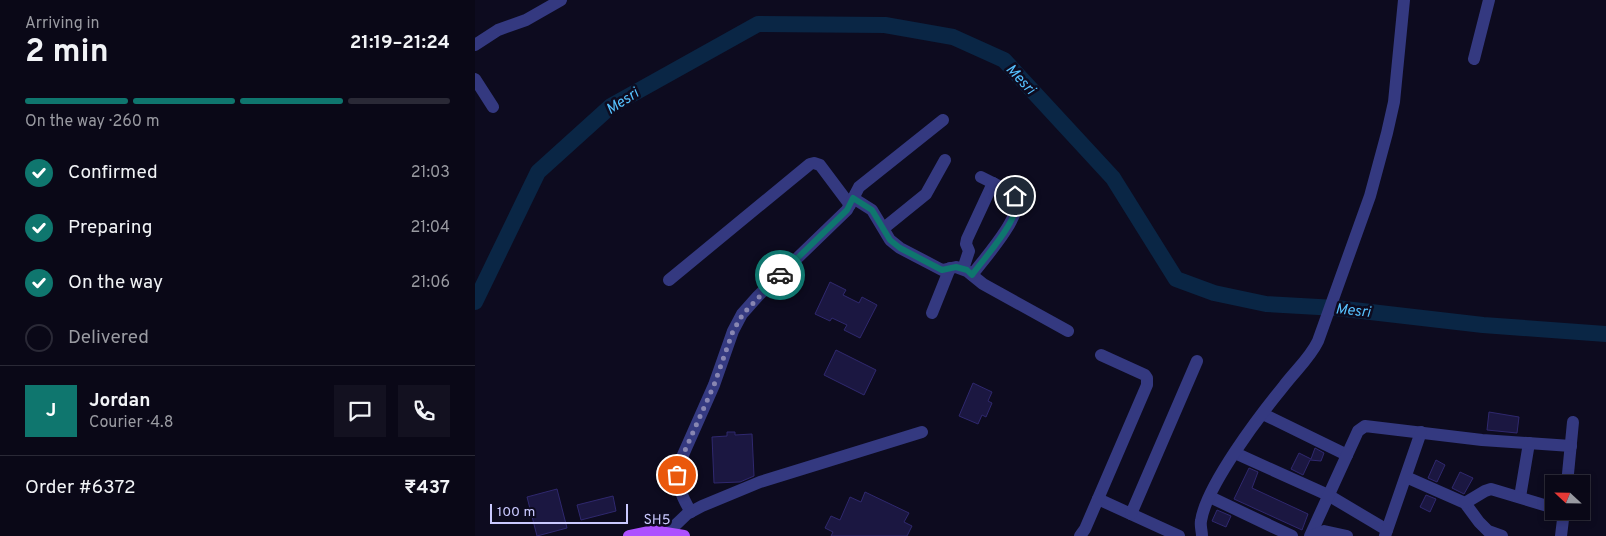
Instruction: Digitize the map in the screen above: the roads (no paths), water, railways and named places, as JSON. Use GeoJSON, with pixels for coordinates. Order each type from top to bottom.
{"type":"FeatureCollection","features":[{"type":"Feature","properties":{"kind":"main road","name":"SH5"},"geometry":{"type":"LineString","coordinates":[[629,536],[653,531],[684,536]]}},
{"type":"Feature","properties":{"kind":"street"},"geometry":{"type":"LineString","coordinates":[[475,45],[498,30],[526,20],[561,0]]}},
{"type":"Feature","properties":{"kind":"street"},"geometry":{"type":"LineString","coordinates":[[1202,536],[1201,522],[1205,507],[1235,453],[1283,387],[1311,354],[1318,341],[1373,187],[1394,102],[1404,0]]}},
{"type":"Feature","properties":{"kind":"street"},"geometry":{"type":"LineString","coordinates":[[1475,59],[1489,0]]}},
{"type":"Feature","properties":{"kind":"street"},"geometry":{"type":"LineString","coordinates":[[475,79],[493,107]]}},
{"type":"Feature","properties":{"kind":"street"},"geometry":{"type":"LineString","coordinates":[[691,512],[679,490],[677,475],[679,464],[714,385],[733,331],[743,314],[758,296],[830,228],[852,202],[859,187],[943,120]]}},
{"type":"Feature","properties":{"kind":"street"},"geometry":{"type":"LineString","coordinates":[[883,228],[926,194],[945,160]]}},
{"type":"Feature","properties":{"kind":"street"},"geometry":{"type":"LineString","coordinates":[[669,280],[810,164],[814,163],[820,166],[852,202],[872,210],[890,240],[900,248],[942,270],[962,271],[1068,331]]}},
{"type":"Feature","properties":{"kind":"street"},"geometry":{"type":"LineString","coordinates":[[932,313],[962,271],[1005,232],[1016,207],[1017,200],[1015,196],[987,180],[967,239],[969,251],[962,271]]}},
{"type":"Feature","properties":{"kind":"street"},"geometry":{"type":"LineString","coordinates":[[1080,536],[1085,529],[1147,385],[1145,375],[1101,355]]}},
{"type":"Feature","properties":{"kind":"street"},"geometry":{"type":"LineString","coordinates":[[1131,514],[1197,362]]}},
{"type":"Feature","properties":{"kind":"street"},"geometry":{"type":"LineString","coordinates":[[1263,414],[1347,454]]}},
{"type":"Feature","properties":{"kind":"street"},"geometry":{"type":"LineString","coordinates":[[1568,475],[1573,422]]}},
{"type":"Feature","properties":{"kind":"street"},"geometry":{"type":"LineString","coordinates":[[1311,536],[1358,430],[1365,426],[1482,440],[1571,446]]}},
{"type":"Feature","properties":{"kind":"street"},"geometry":{"type":"LineString","coordinates":[[666,534],[691,512],[760,482],[922,432]]}},
{"type":"Feature","properties":{"kind":"street"},"geometry":{"type":"LineString","coordinates":[[1235,453],[1329,495],[1386,533],[1421,432]]}},
{"type":"Feature","properties":{"kind":"street"},"geometry":{"type":"LineString","coordinates":[[1520,497],[1529,443]]}},
{"type":"Feature","properties":{"kind":"street"},"geometry":{"type":"LineString","coordinates":[[1406,476],[1465,503],[1483,526],[1502,536]]}},
{"type":"Feature","properties":{"kind":"street"},"geometry":{"type":"LineString","coordinates":[[1465,503],[1491,489],[1545,505]]}},
{"type":"Feature","properties":{"kind":"street"},"geometry":{"type":"LineString","coordinates":[[1210,497],[1292,536]]}},
{"type":"Feature","properties":{"kind":"street"},"geometry":{"type":"LineString","coordinates":[[1098,499],[1179,536]]}},
{"type":"Feature","properties":{"kind":"street"},"geometry":{"type":"LineString","coordinates":[[1561,536],[1563,520]]}},
{"type":"Feature","properties":{"kind":"street"},"geometry":{"type":"LineString","coordinates":[[1311,536],[1324,531],[1347,536]]}},
{"type":"Feature","properties":{"kind":"waterway","name":"Mesri"},"geometry":{"type":"LineString","coordinates":[[475,302],[538,172],[611,106],[758,24],[885,25],[953,37],[1004,60],[1113,178],[1176,279],[1214,293],[1266,304],[1336,308],[1483,325],[1606,334]]}}]}
